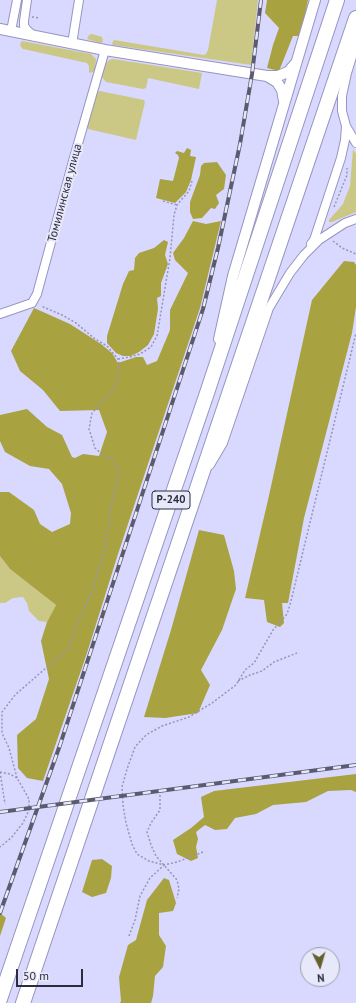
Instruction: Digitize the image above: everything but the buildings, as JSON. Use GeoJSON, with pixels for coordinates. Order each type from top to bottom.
{"type":"FeatureCollection","features":[{"type":"Feature","properties":{"kind":"highway","name":"Р-240"},"geometry":{"type":"LineString","coordinates":[[0,999],[207,394],[337,0]]}},
{"type":"Feature","properties":{"kind":"highway","name":"Р-240"},"geometry":{"type":"LineString","coordinates":[[23,1003],[356,18]]}},
{"type":"Feature","properties":{"kind":"street"},"geometry":{"type":"LineString","coordinates":[[14,32],[17,0]]}},
{"type":"Feature","properties":{"kind":"street"},"geometry":{"type":"LineString","coordinates":[[14,32],[22,0]]}},
{"type":"Feature","properties":{"kind":"street"},"geometry":{"type":"LineString","coordinates":[[28,0],[24,26],[35,36]]}},
{"type":"Feature","properties":{"kind":"street"},"geometry":{"type":"LineString","coordinates":[[72,44],[79,0]]}},
{"type":"Feature","properties":{"kind":"street"},"geometry":{"type":"LineString","coordinates":[[207,394],[233,276],[315,0]]}},
{"type":"Feature","properties":{"kind":"street"},"geometry":{"type":"LineString","coordinates":[[0,28],[105,50],[267,76],[278,76],[288,72],[296,63]]}},
{"type":"Feature","properties":{"kind":"street"},"geometry":{"type":"LineString","coordinates":[[356,44],[342,96],[342,111],[346,126],[356,143]]}},
{"type":"Feature","properties":{"kind":"street","name":"Томилинская улица"},"geometry":{"type":"LineString","coordinates":[[32,302],[38,294],[73,161],[105,50]]}},
{"type":"Feature","properties":{"kind":"street"},"geometry":{"type":"LineString","coordinates":[[267,76],[277,82],[282,90],[284,103]]}},
{"type":"Feature","properties":{"kind":"street"},"geometry":{"type":"LineString","coordinates":[[201,479],[223,443],[269,308],[290,274],[314,240],[341,158],[346,126]]}},
{"type":"Feature","properties":{"kind":"street"},"geometry":{"type":"LineString","coordinates":[[304,255],[319,240],[344,223],[356,219]]}},
{"type":"Feature","properties":{"kind":"street"},"geometry":{"type":"LineString","coordinates":[[0,314],[32,302]]}},
{"type":"Feature","properties":{"kind":"path"},"geometry":{"type":"LineString","coordinates":[[118,359],[140,354],[151,347],[157,336],[170,258],[172,225],[178,205],[189,191],[192,181]]}},
{"type":"Feature","properties":{"kind":"path"},"geometry":{"type":"LineString","coordinates":[[163,201],[178,205]]}},
{"type":"Feature","properties":{"kind":"path"},"geometry":{"type":"LineString","coordinates":[[333,241],[342,248],[356,254]]}},
{"type":"Feature","properties":{"kind":"path"},"geometry":{"type":"LineString","coordinates":[[0,847],[11,838],[23,823],[29,810],[29,799],[17,778],[9,748],[2,733],[1,713],[15,695],[69,648],[72,636],[94,586],[104,551],[110,523],[111,506],[119,474],[114,460],[105,456],[95,448],[89,429],[92,413],[113,390],[118,379],[120,364],[118,359],[107,346],[76,323],[32,302]]}},
{"type":"Feature","properties":{"kind":"path"},"geometry":{"type":"LineString","coordinates":[[203,852],[177,862],[164,865],[149,861],[137,854],[132,844],[126,823],[122,787],[135,746],[146,735],[162,726],[189,717],[212,703],[236,685],[245,670],[254,663],[273,630],[287,614],[356,333]]}},
{"type":"Feature","properties":{"kind":"path"},"geometry":{"type":"LineString","coordinates":[[238,681],[262,671],[274,662],[297,653]]}},
{"type":"Feature","properties":{"kind":"path"},"geometry":{"type":"LineString","coordinates":[[5,804],[0,772],[10,774],[17,778]]}},
{"type":"Feature","properties":{"kind":"path"},"geometry":{"type":"LineString","coordinates":[[160,795],[160,810],[147,832],[156,856],[177,880],[179,889],[177,898]]}},
{"type":"Feature","properties":{"kind":"path"},"geometry":{"type":"LineString","coordinates":[[129,936],[135,920],[140,896],[150,878],[164,865]]}},
{"type":"Feature","properties":{"kind":"shaded area"},"geometry":{"type":"Polygon","coordinates":[[[217,0],[258,0],[251,65],[113,45],[112,43],[114,40],[204,55],[208,50],[217,0]]]}},
{"type":"Feature","properties":{"kind":"shaded area"},"geometry":{"type":"Polygon","coordinates":[[[267,0],[308,0],[301,36],[293,36],[279,71],[267,68],[279,28],[265,13],[267,0]]]}},
{"type":"Feature","properties":{"kind":"shaded area"},"geometry":{"type":"Polygon","coordinates":[[[92,34],[102,37],[103,42],[100,43],[87,39],[89,35],[92,34]]]}},
{"type":"Feature","properties":{"kind":"shaded area"},"geometry":{"type":"Polygon","coordinates":[[[22,41],[91,54],[96,59],[95,71],[89,72],[89,66],[87,63],[23,49],[20,44],[22,41]]]}},
{"type":"Feature","properties":{"kind":"shaded area"},"geometry":{"type":"Polygon","coordinates":[[[113,59],[202,73],[199,89],[148,78],[146,88],[143,89],[106,82],[102,77],[104,69],[106,63],[113,59]]]}},
{"type":"Feature","properties":{"kind":"shaded area"},"geometry":{"type":"Polygon","coordinates":[[[100,91],[144,100],[145,102],[136,140],[88,129],[86,127],[97,92],[100,91]]]}},
{"type":"Feature","properties":{"kind":"shaded area"},"geometry":{"type":"Polygon","coordinates":[[[187,148],[191,150],[190,156],[196,157],[191,180],[186,192],[175,203],[156,198],[160,179],[173,181],[179,158],[175,153],[177,151],[184,153],[187,148]]]}},
{"type":"Feature","properties":{"kind":"shaded area"},"geometry":{"type":"Polygon","coordinates":[[[353,149],[356,154],[356,212],[329,222],[329,220],[343,204],[350,186],[353,149]]]}},
{"type":"Feature","properties":{"kind":"shaded area"},"geometry":{"type":"Polygon","coordinates":[[[217,162],[226,175],[224,189],[216,195],[219,203],[215,209],[211,208],[202,218],[193,219],[190,212],[190,202],[200,175],[201,166],[204,163],[217,162]]]}},
{"type":"Feature","properties":{"kind":"shaded area"},"geometry":{"type":"Polygon","coordinates":[[[193,221],[206,224],[221,221],[200,308],[118,554],[87,653],[43,781],[27,778],[18,768],[17,735],[36,719],[49,679],[41,641],[47,622],[56,605],[10,569],[0,556],[0,492],[9,492],[34,510],[40,524],[52,532],[70,524],[71,513],[62,484],[49,469],[30,466],[5,452],[0,441],[0,415],[27,409],[47,427],[62,435],[72,457],[75,458],[83,454],[99,456],[107,432],[99,410],[60,411],[43,390],[20,371],[11,351],[34,308],[70,324],[101,344],[112,353],[118,363],[136,357],[143,357],[147,365],[157,361],[170,330],[170,310],[188,273],[175,260],[173,253],[184,238],[193,221]]]}},
{"type":"Feature","properties":{"kind":"shaded area"},"geometry":{"type":"Polygon","coordinates":[[[164,240],[168,242],[165,255],[168,264],[161,283],[161,296],[157,298],[158,309],[154,334],[148,345],[139,352],[131,356],[123,356],[116,353],[107,343],[107,336],[123,284],[129,271],[134,270],[135,258],[139,253],[154,248],[164,240]]]}},
{"type":"Feature","properties":{"kind":"shaded area"},"geometry":{"type":"Polygon","coordinates":[[[344,261],[354,262],[356,265],[356,307],[352,333],[304,518],[288,603],[282,603],[284,623],[280,627],[267,622],[264,600],[245,598],[312,300],[344,261]]]}},
{"type":"Feature","properties":{"kind":"shaded area"},"geometry":{"type":"Polygon","coordinates":[[[199,530],[224,535],[234,571],[236,589],[222,630],[201,670],[210,685],[198,713],[165,718],[144,717],[171,630],[199,530]]]}},
{"type":"Feature","properties":{"kind":"shaded area"},"geometry":{"type":"Polygon","coordinates":[[[0,556],[10,569],[56,605],[47,622],[39,621],[29,611],[27,603],[23,597],[13,598],[5,603],[0,603],[0,556]]]}},
{"type":"Feature","properties":{"kind":"shaded area"},"geometry":{"type":"Polygon","coordinates":[[[356,774],[356,792],[351,790],[328,791],[306,802],[273,805],[256,814],[235,818],[227,829],[215,830],[205,825],[196,832],[198,839],[196,847],[198,858],[191,861],[177,854],[173,840],[204,817],[201,797],[214,791],[356,774]]]}},
{"type":"Feature","properties":{"kind":"shaded area"},"geometry":{"type":"Polygon","coordinates":[[[102,859],[112,866],[111,878],[106,893],[92,897],[82,892],[92,860],[102,859]]]}},
{"type":"Feature","properties":{"kind":"shaded area"},"geometry":{"type":"Polygon","coordinates":[[[164,878],[169,880],[176,903],[173,911],[159,913],[159,935],[166,946],[163,967],[155,976],[151,1003],[120,1003],[119,977],[128,945],[136,940],[147,900],[164,878]]]}},
{"type":"Feature","properties":{"kind":"shaded area"},"geometry":{"type":"Polygon","coordinates":[[[0,913],[6,918],[0,936],[0,913]]]}},
{"type":"Feature","properties":{"kind":"railway"},"geometry":{"type":"LineString","coordinates":[[0,913],[60,745],[203,309],[218,248],[240,144],[252,74],[261,0]]}},
{"type":"Feature","properties":{"kind":"railway"},"geometry":{"type":"LineString","coordinates":[[0,812],[356,765]]}}]}
